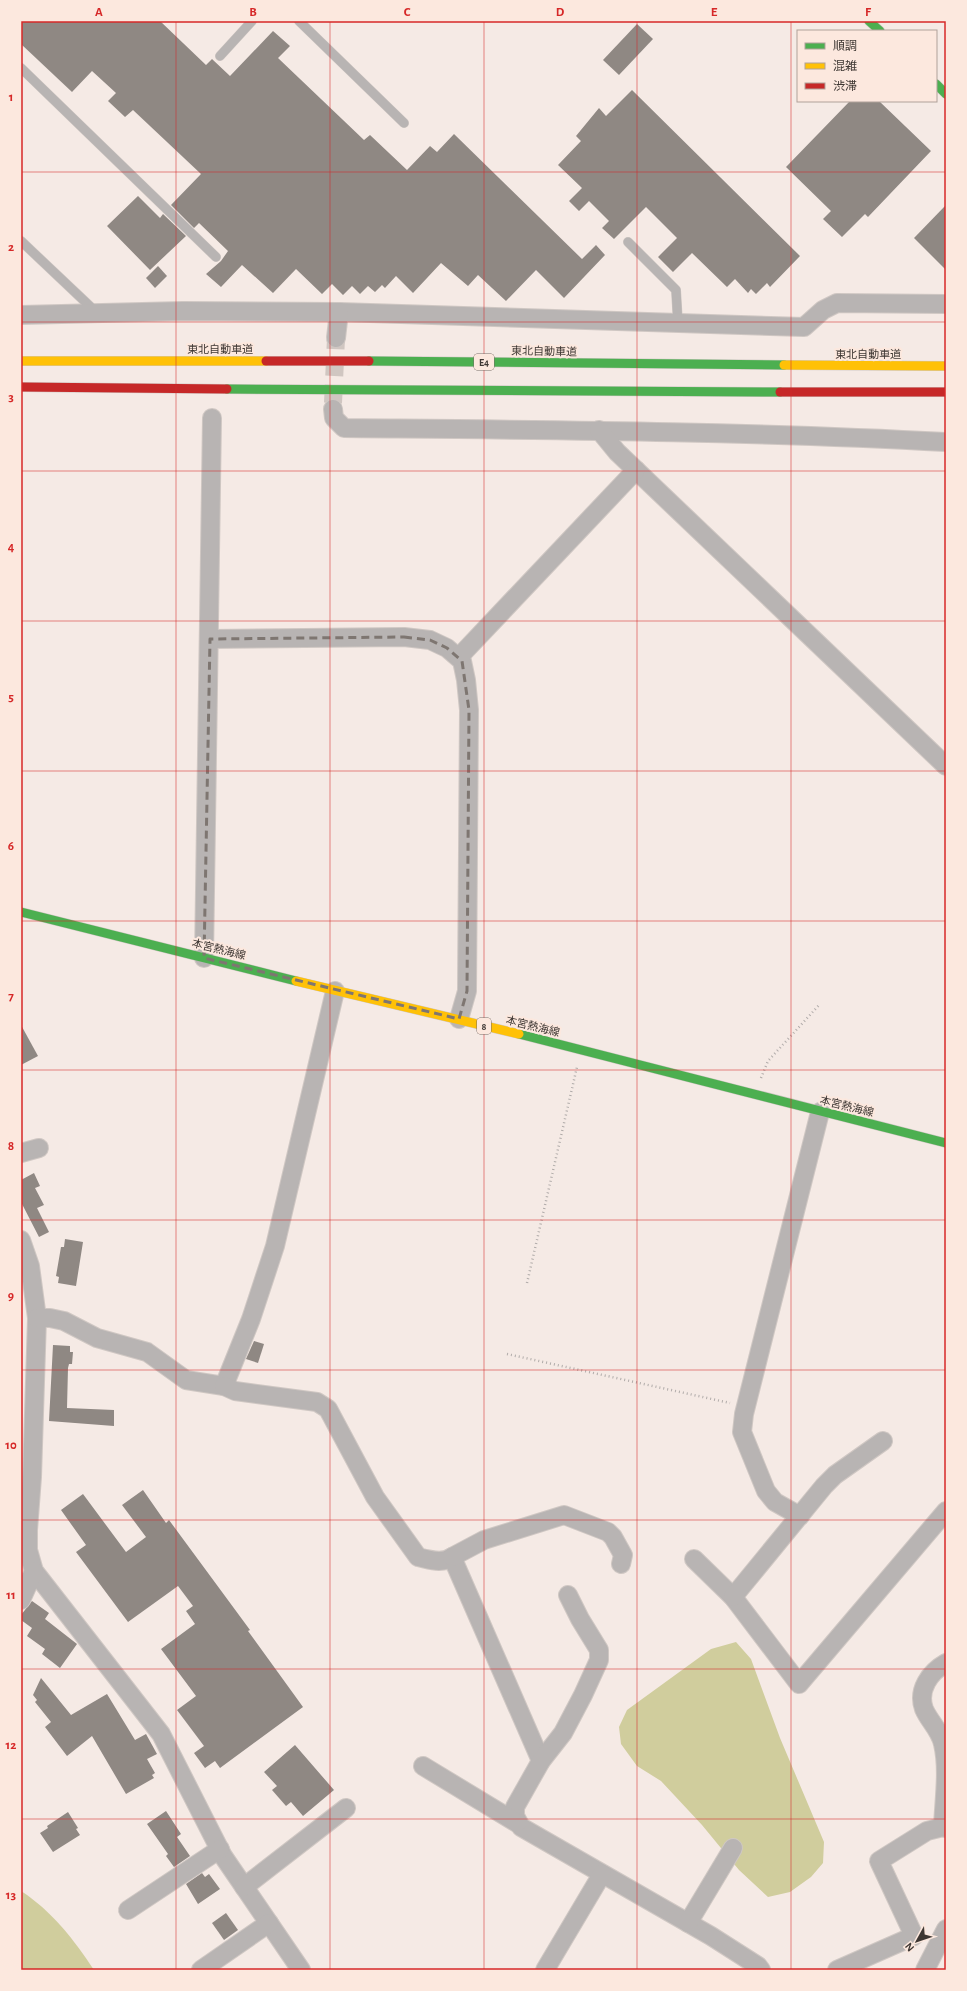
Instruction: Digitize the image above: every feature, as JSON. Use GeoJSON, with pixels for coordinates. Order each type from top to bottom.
{"type":"FeatureCollection","features":[{"type":"Feature","properties":{"kind":"main road"},"geometry":{"type":"LineString","coordinates":[[869,21],[879,30]]}},
{"type":"Feature","properties":{"kind":"main road"},"geometry":{"type":"LineString","coordinates":[[937,85],[946,94]]}},
{"type":"Feature","properties":{"kind":"main road","name":"東北自動車道"},"geometry":{"type":"LineString","coordinates":[[21,361],[318,361],[946,366]]}},
{"type":"Feature","properties":{"kind":"main road"},"geometry":{"type":"LineString","coordinates":[[21,387],[622,392],[946,392]]}},
{"type":"Feature","properties":{"kind":"main road","name":"本宮熱海線"},"geometry":{"type":"LineString","coordinates":[[21,912],[336,991],[581,1050],[946,1143]]}},
{"type":"Feature","properties":{"kind":"street"},"geometry":{"type":"LineString","coordinates":[[21,315],[183,311],[339,312],[804,327],[823,310],[837,303],[946,304]]}},
{"type":"Feature","properties":{"kind":"street"},"geometry":{"type":"LineString","coordinates":[[336,338],[339,312]]}},
{"type":"Feature","properties":{"kind":"street"},"geometry":{"type":"LineString","coordinates":[[333,410],[334,418],[344,428],[598,430],[818,435],[946,442]]}},
{"type":"Feature","properties":{"kind":"street"},"geometry":{"type":"LineString","coordinates":[[204,958],[210,639],[212,418]]}},
{"type":"Feature","properties":{"kind":"street"},"geometry":{"type":"LineString","coordinates":[[598,430],[617,452],[946,766]]}},
{"type":"Feature","properties":{"kind":"street"},"geometry":{"type":"LineString","coordinates":[[459,657],[636,470]]}},
{"type":"Feature","properties":{"kind":"street"},"geometry":{"type":"LineString","coordinates":[[210,639],[404,636],[430,640],[447,648],[459,657],[462,662],[466,680],[469,710],[467,991],[459,1020]]}},
{"type":"Feature","properties":{"kind":"street"},"geometry":{"type":"LineString","coordinates":[[224,1386],[251,1319],[275,1246],[336,991]]}},
{"type":"Feature","properties":{"kind":"street"},"geometry":{"type":"LineString","coordinates":[[800,1516],[775,1502],[766,1490],[742,1432],[746,1406],[820,1112]]}},
{"type":"Feature","properties":{"kind":"street"},"geometry":{"type":"LineString","coordinates":[[21,1153],[39,1148]]}},
{"type":"Feature","properties":{"kind":"street"},"geometry":{"type":"LineString","coordinates":[[21,1240],[30,1266],[37,1318],[35,1347],[36,1389],[28,1536],[28,1550],[34,1570],[161,1734],[220,1849],[301,1970]]}},
{"type":"Feature","properties":{"kind":"street"},"geometry":{"type":"LineString","coordinates":[[37,1318],[50,1318],[64,1321],[97,1338],[147,1352],[186,1380],[224,1386],[236,1391],[317,1402],[322,1405],[333,1417],[352,1456],[375,1497],[418,1557],[432,1560],[448,1560],[484,1540],[564,1515],[608,1532],[613,1537],[623,1556],[621,1564]]}},
{"type":"Feature","properties":{"kind":"street"},"geometry":{"type":"LineString","coordinates":[[733,1597],[835,1476],[884,1441]]}},
{"type":"Feature","properties":{"kind":"street"},"geometry":{"type":"LineString","coordinates":[[694,1559],[733,1597],[800,1684],[946,1511]]}},
{"type":"Feature","properties":{"kind":"street"},"geometry":{"type":"LineString","coordinates":[[452,1557],[541,1761]]}},
{"type":"Feature","properties":{"kind":"street"},"geometry":{"type":"LineString","coordinates":[[21,1600],[34,1570]]}},
{"type":"Feature","properties":{"kind":"street"},"geometry":{"type":"LineString","coordinates":[[568,1595],[580,1619],[599,1650],[600,1660],[584,1695],[562,1733],[541,1761],[515,1807],[517,1822],[521,1827],[688,1923],[758,1966],[761,1970]]}},
{"type":"Feature","properties":{"kind":"street"},"geometry":{"type":"LineString","coordinates":[[837,1970],[914,1936],[879,1861],[927,1831],[944,1827],[945,1783],[943,1742],[924,1709],[922,1698],[929,1676],[946,1663]]}},
{"type":"Feature","properties":{"kind":"street"},"geometry":{"type":"LineString","coordinates":[[423,1766],[517,1822]]}},
{"type":"Feature","properties":{"kind":"street"},"geometry":{"type":"LineString","coordinates":[[244,1887],[346,1808]]}},
{"type":"Feature","properties":{"kind":"street"},"geometry":{"type":"LineString","coordinates":[[688,1923],[733,1848]]}},
{"type":"Feature","properties":{"kind":"street"},"geometry":{"type":"LineString","coordinates":[[128,1910],[220,1849]]}},
{"type":"Feature","properties":{"kind":"street"},"geometry":{"type":"LineString","coordinates":[[545,1970],[602,1874]]}},
{"type":"Feature","properties":{"kind":"street"},"geometry":{"type":"LineString","coordinates":[[201,1970],[269,1923]]}},
{"type":"Feature","properties":{"kind":"street"},"geometry":{"type":"LineString","coordinates":[[926,1970],[946,1929]]}},
{"type":"Feature","properties":{"kind":"lane"},"geometry":{"type":"LineString","coordinates":[[299,21],[404,123]]}},
{"type":"Feature","properties":{"kind":"lane"},"geometry":{"type":"LineString","coordinates":[[220,56],[247,23]]}},
{"type":"Feature","properties":{"kind":"lane"},"geometry":{"type":"LineString","coordinates":[[21,68],[216,257]]}},
{"type":"Feature","properties":{"kind":"lane"},"geometry":{"type":"LineString","coordinates":[[21,241],[97,313]]}},
{"type":"Feature","properties":{"kind":"lane"},"geometry":{"type":"LineString","coordinates":[[628,242],[676,290],[678,324]]}},
{"type":"Feature","properties":{"kind":"path"},"geometry":{"type":"LineString","coordinates":[[758,1095],[760,1080],[768,1060],[820,1004]]}},
{"type":"Feature","properties":{"kind":"path"},"geometry":{"type":"LineString","coordinates":[[527,1283],[581,1050]]}},
{"type":"Feature","properties":{"kind":"path"},"geometry":{"type":"LineString","coordinates":[[507,1354],[746,1406]]}},
{"type":"Feature","properties":{"kind":"highlighted area"},"geometry":{"type":"Polygon","coordinates":[[[404,637],[430,640],[447,648],[462,661],[469,710],[467,991],[459,1019],[204,958],[210,639],[404,637]]]}},
{"type":"Feature","properties":{"kind":"shaded area"},"geometry":{"type":"Polygon","coordinates":[[[736,1642],[751,1659],[780,1738],[824,1842],[823,1863],[811,1877],[790,1892],[768,1897],[739,1870],[702,1825],[661,1781],[637,1766],[621,1744],[619,1727],[627,1710],[711,1649],[736,1642]]]}},
{"type":"Feature","properties":{"kind":"shaded area"},"geometry":{"type":"Polygon","coordinates":[[[21,1891],[43,1908],[62,1927],[94,1970],[21,1970],[21,1891]]]}},
{"type":"Feature","properties":{"kind":"building"},"geometry":{"type":"Polygon","coordinates":[[[21,21],[160,21],[206,65],[212,59],[230,76],[273,31],[290,46],[278,58],[364,140],[370,135],[407,170],[430,146],[437,152],[454,134],[582,259],[596,245],[605,255],[564,298],[536,270],[506,301],[478,275],[468,286],[441,263],[413,293],[396,276],[385,288],[382,285],[375,292],[368,286],[360,294],[352,286],[343,295],[332,284],[322,294],[296,269],[273,293],[242,265],[221,287],[206,274],[221,261],[228,251],[199,223],[194,228],[171,205],[201,174],[133,110],[125,117],[108,101],[116,93],[92,71],[72,92],[21,44],[21,21]]]}},
{"type":"Feature","properties":{"kind":"building"},"geometry":{"type":"Polygon","coordinates":[[[637,24],[653,39],[619,75],[603,60],[637,24]]]}},
{"type":"Feature","properties":{"kind":"building"},"geometry":{"type":"Polygon","coordinates":[[[632,90],[800,256],[770,287],[767,283],[756,294],[751,289],[748,293],[735,279],[727,287],[692,253],[673,272],[658,257],[677,238],[646,207],[614,239],[602,228],[609,221],[589,201],[579,211],[569,201],[582,188],[558,165],[581,141],[576,136],[599,108],[606,116],[632,90]]]}},
{"type":"Feature","properties":{"kind":"building"},"geometry":{"type":"Polygon","coordinates":[[[849,102],[880,102],[931,151],[868,217],[865,214],[842,237],[823,219],[831,211],[786,167],[849,102]]]}},
{"type":"Feature","properties":{"kind":"building"},"geometry":{"type":"Polygon","coordinates":[[[138,196],[160,218],[163,214],[186,236],[150,270],[107,226],[138,196]]]}},
{"type":"Feature","properties":{"kind":"building"},"geometry":{"type":"Polygon","coordinates":[[[946,205],[946,270],[914,238],[946,205]]]}},
{"type":"Feature","properties":{"kind":"building"},"geometry":{"type":"Polygon","coordinates":[[[158,266],[167,276],[155,288],[146,278],[158,266]]]}},
{"type":"Feature","properties":{"kind":"building"},"geometry":{"type":"Polygon","coordinates":[[[21,1025],[38,1056],[21,1065],[21,1025]]]}},
{"type":"Feature","properties":{"kind":"building"},"geometry":{"type":"Polygon","coordinates":[[[34,1173],[40,1186],[35,1188],[44,1205],[37,1208],[49,1232],[39,1237],[21,1202],[21,1180],[34,1173]]]}},
{"type":"Feature","properties":{"kind":"building"},"geometry":{"type":"Polygon","coordinates":[[[65,1239],[83,1242],[76,1286],[58,1283],[59,1277],[56,1276],[61,1247],[64,1247],[65,1239]]]}},
{"type":"Feature","properties":{"kind":"building"},"geometry":{"type":"Polygon","coordinates":[[[254,1341],[264,1344],[258,1363],[246,1359],[254,1341]]]}},
{"type":"Feature","properties":{"kind":"building"},"geometry":{"type":"Polygon","coordinates":[[[53,1345],[70,1346],[70,1352],[73,1352],[72,1364],[69,1364],[68,1368],[67,1408],[114,1410],[114,1426],[49,1421],[53,1345]]]}},
{"type":"Feature","properties":{"kind":"building"},"geometry":{"type":"Polygon","coordinates":[[[143,1490],[166,1523],[169,1520],[250,1630],[248,1631],[303,1707],[220,1768],[215,1761],[205,1768],[194,1753],[204,1746],[177,1710],[196,1696],[161,1649],[195,1624],[186,1611],[193,1606],[178,1586],[128,1622],[76,1552],[86,1545],[61,1510],[83,1494],[126,1552],[146,1537],[122,1505],[143,1490]]]}},
{"type":"Feature","properties":{"kind":"building"},"geometry":{"type":"Polygon","coordinates":[[[32,1601],[49,1613],[45,1619],[77,1644],[60,1668],[42,1654],[45,1649],[27,1636],[32,1628],[21,1620],[21,1615],[32,1601]]]}},
{"type":"Feature","properties":{"kind":"building"},"geometry":{"type":"Polygon","coordinates":[[[41,1678],[71,1715],[107,1694],[135,1740],[146,1734],[157,1754],[147,1759],[155,1773],[152,1775],[154,1778],[126,1794],[92,1736],[67,1756],[45,1727],[51,1722],[35,1702],[37,1700],[33,1695],[41,1678]]]}},
{"type":"Feature","properties":{"kind":"building"},"geometry":{"type":"Polygon","coordinates":[[[295,1745],[334,1790],[303,1816],[291,1802],[286,1806],[272,1790],[277,1786],[264,1772],[295,1745]]]}},
{"type":"Feature","properties":{"kind":"building"},"geometry":{"type":"Polygon","coordinates":[[[166,1811],[181,1834],[177,1837],[190,1856],[174,1867],[166,1856],[168,1854],[147,1824],[166,1811]]]}},
{"type":"Feature","properties":{"kind":"building"},"geometry":{"type":"Polygon","coordinates":[[[68,1812],[78,1828],[76,1829],[80,1835],[53,1852],[40,1833],[48,1828],[47,1826],[68,1812]]]}},
{"type":"Feature","properties":{"kind":"building"},"geometry":{"type":"Polygon","coordinates":[[[202,1873],[205,1877],[209,1874],[220,1889],[198,1904],[186,1884],[202,1873]]]}},
{"type":"Feature","properties":{"kind":"building"},"geometry":{"type":"Polygon","coordinates":[[[226,1913],[238,1930],[224,1940],[212,1923],[226,1913]]]}},
{"type":"Feature","properties":{"kind":"tunnel"},"geometry":{"type":"LineString","coordinates":[[333,403],[336,338]]}},
{"type":"Feature","properties":{"kind":"traffic: fast"},"geometry":{"type":"LineString","coordinates":[[869,21],[879,30]]}},
{"type":"Feature","properties":{"kind":"traffic: fast"},"geometry":{"type":"LineString","coordinates":[[937,85],[946,94]]}},
{"type":"Feature","properties":{"kind":"traffic: fast"},"geometry":{"type":"LineString","coordinates":[[369,361],[784,365]]}},
{"type":"Feature","properties":{"kind":"traffic: fast"},"geometry":{"type":"LineString","coordinates":[[227,389],[780,392]]}},
{"type":"Feature","properties":{"kind":"traffic: fast"},"geometry":{"type":"LineString","coordinates":[[21,912],[296,981]]}},
{"type":"Feature","properties":{"kind":"traffic: fast"},"geometry":{"type":"LineString","coordinates":[[519,1034],[946,1143]]}},
{"type":"Feature","properties":{"kind":"traffic: slow"},"geometry":{"type":"LineString","coordinates":[[21,361],[266,361]]}},
{"type":"Feature","properties":{"kind":"traffic: slow"},"geometry":{"type":"LineString","coordinates":[[784,365],[946,366]]}},
{"type":"Feature","properties":{"kind":"traffic: slow"},"geometry":{"type":"LineString","coordinates":[[296,981],[519,1034]]}},
{"type":"Feature","properties":{"kind":"traffic: jam"},"geometry":{"type":"LineString","coordinates":[[266,361],[369,361]]}},
{"type":"Feature","properties":{"kind":"traffic: jam"},"geometry":{"type":"LineString","coordinates":[[21,387],[227,389]]}},
{"type":"Feature","properties":{"kind":"traffic: jam"},"geometry":{"type":"LineString","coordinates":[[780,392],[946,392]]}}]}
